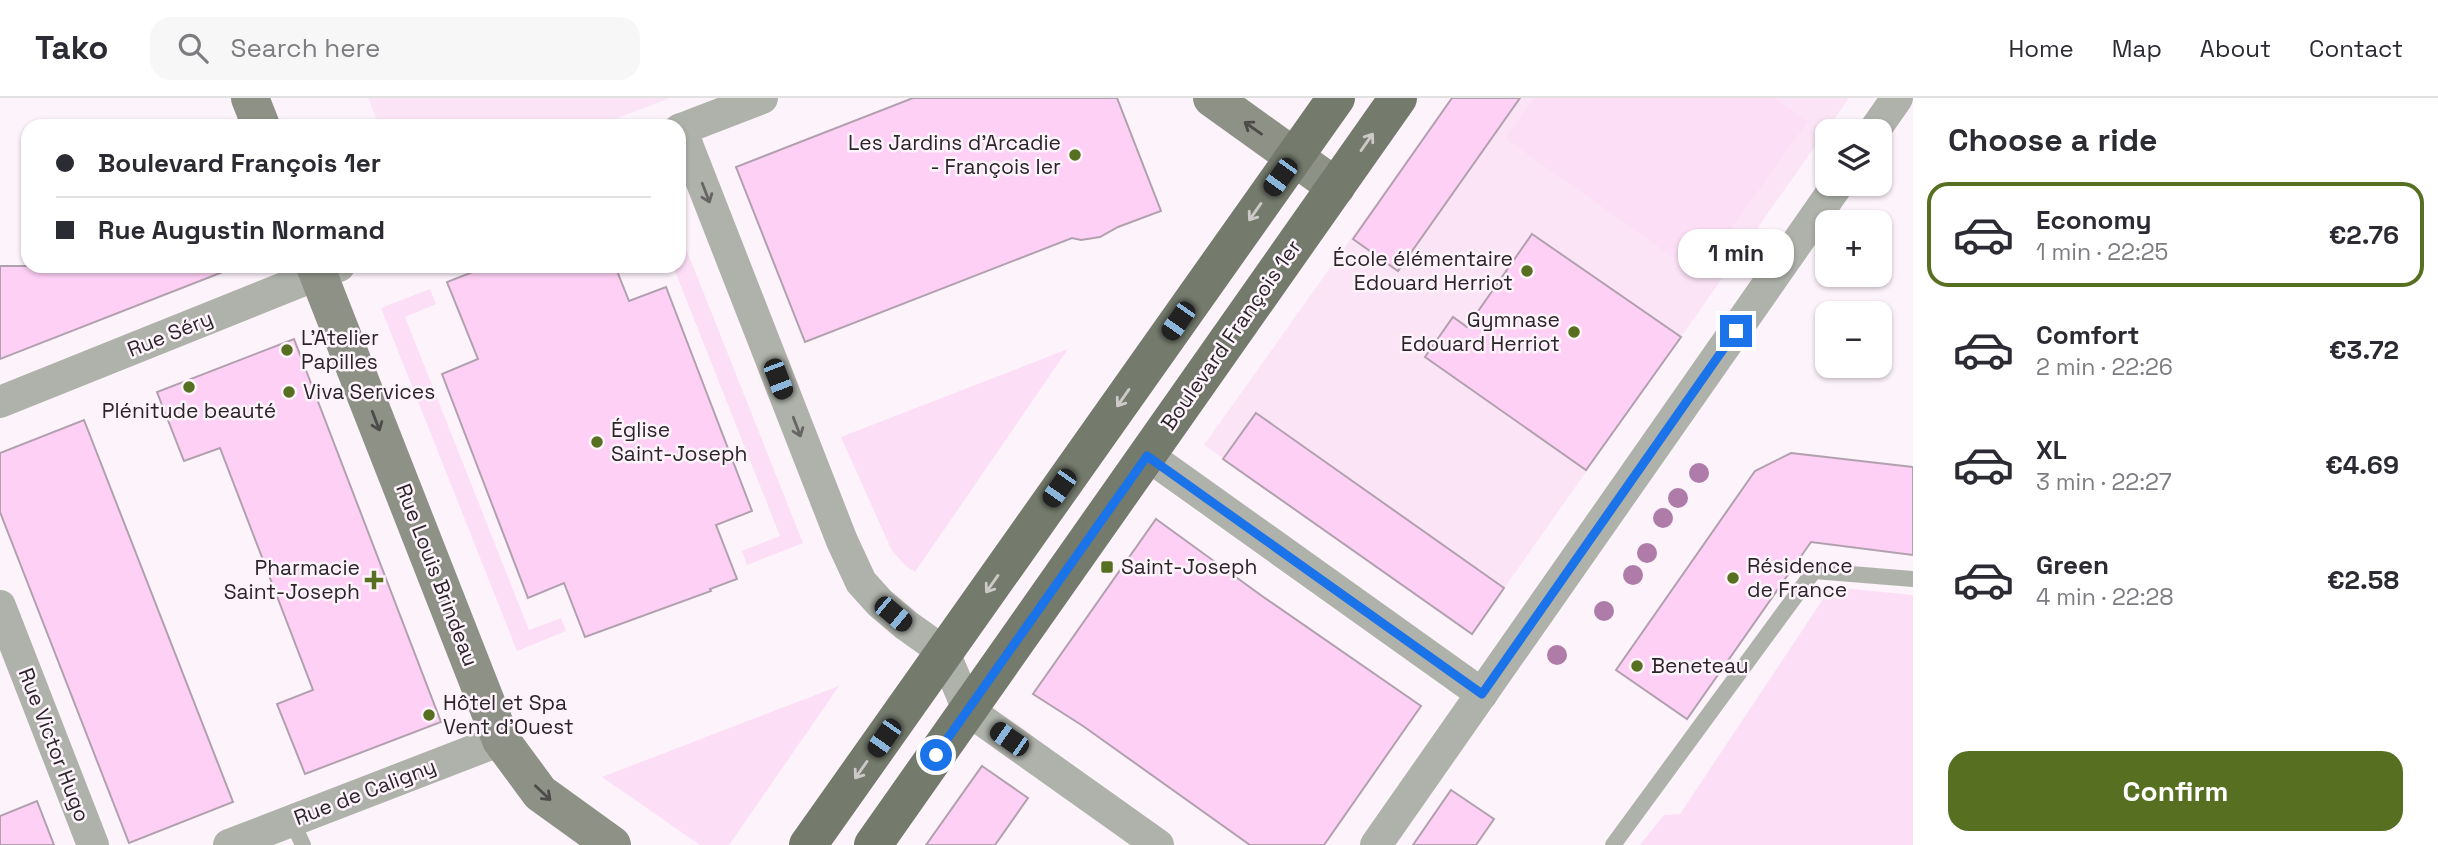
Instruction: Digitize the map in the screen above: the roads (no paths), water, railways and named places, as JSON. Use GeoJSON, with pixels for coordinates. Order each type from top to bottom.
{"type":"FeatureCollection","features":[{"type":"Feature","properties":{"kind":"main road"},"geometry":{"type":"LineString","coordinates":[[250,98],[258,119]]}},
{"type":"Feature","properties":{"kind":"main road"},"geometry":{"type":"LineString","coordinates":[[1212,98],[1336,187]]}},
{"type":"Feature","properties":{"kind":"main road"},"geometry":{"type":"LineString","coordinates":[[808,845],[1336,98]]}},
{"type":"Feature","properties":{"kind":"main road","name":"Boulevard François 1er"},"geometry":{"type":"LineString","coordinates":[[873,845],[1398,98]]}},
{"type":"Feature","properties":{"kind":"main road","name":"Rue Louis Brindeau"},"geometry":{"type":"LineString","coordinates":[[326,273],[501,740],[540,793],[612,845]]}},
{"type":"Feature","properties":{"kind":"street"},"geometry":{"type":"LineString","coordinates":[[686,128],[762,98]]}},
{"type":"Feature","properties":{"kind":"street"},"geometry":{"type":"LineString","coordinates":[[1882,119],[1896,98]]}},
{"type":"Feature","properties":{"kind":"street"},"geometry":{"type":"LineString","coordinates":[[686,145],[842,541],[861,582],[897,618],[944,652],[968,710],[1158,845]]}},
{"type":"Feature","properties":{"kind":"street"},"geometry":{"type":"LineString","coordinates":[[1376,845],[1830,196]]}},
{"type":"Feature","properties":{"kind":"street","name":"Rue Séry"},"geometry":{"type":"LineString","coordinates":[[0,402],[314,273]]}},
{"type":"Feature","properties":{"kind":"street"},"geometry":{"type":"LineString","coordinates":[[1147,456],[1482,694]]}},
{"type":"Feature","properties":{"kind":"street","name":"Rue Victor Hugo"},"geometry":{"type":"LineString","coordinates":[[0,606],[93,845]]}},
{"type":"Feature","properties":{"kind":"street","name":"Rue de Caligny"},"geometry":{"type":"LineString","coordinates":[[229,845],[298,833],[501,740]]}},
{"type":"Feature","properties":{"kind":"lane"},"geometry":{"type":"LineString","coordinates":[[1613,845],[1814,571],[1913,579]]}},
{"type":"Feature","properties":{"kind":"place","name":"Les Jardins d'Arcadie - François Ier"},"geometry":{"type":"Point","coordinates":[1075,155]}},
{"type":"Feature","properties":{"kind":"place","name":"École élémentaire Edouard Herriot"},"geometry":{"type":"Point","coordinates":[1527,271]}},
{"type":"Feature","properties":{"kind":"place","name":"Gymnase Edouard Herriot"},"geometry":{"type":"Point","coordinates":[1574,332]}},
{"type":"Feature","properties":{"kind":"place","name":"L'Atelier Papilles"},"geometry":{"type":"Point","coordinates":[287,350]}},
{"type":"Feature","properties":{"kind":"place","name":"Plénitude beauté"},"geometry":{"type":"Point","coordinates":[189,387]}},
{"type":"Feature","properties":{"kind":"place","name":"Viva Services"},"geometry":{"type":"Point","coordinates":[289,392]}},
{"type":"Feature","properties":{"kind":"place","name":"Église Saint-Joseph"},"geometry":{"type":"Point","coordinates":[597,442]}},
{"type":"Feature","properties":{"kind":"place","name":"Saint-Joseph"},"geometry":{"type":"Point","coordinates":[1107,567]}},
{"type":"Feature","properties":{"kind":"place","name":"Résidence de France"},"geometry":{"type":"Point","coordinates":[1733,578]}},
{"type":"Feature","properties":{"kind":"place","name":"Pharmacie Saint-Joseph"},"geometry":{"type":"Point","coordinates":[374,580]}},
{"type":"Feature","properties":{"kind":"place","name":"Beneteau"},"geometry":{"type":"Point","coordinates":[1637,666]}},
{"type":"Feature","properties":{"kind":"place","name":"Hôtel et Spa Vent d'Ouest"},"geometry":{"type":"Point","coordinates":[429,715]}}]}
